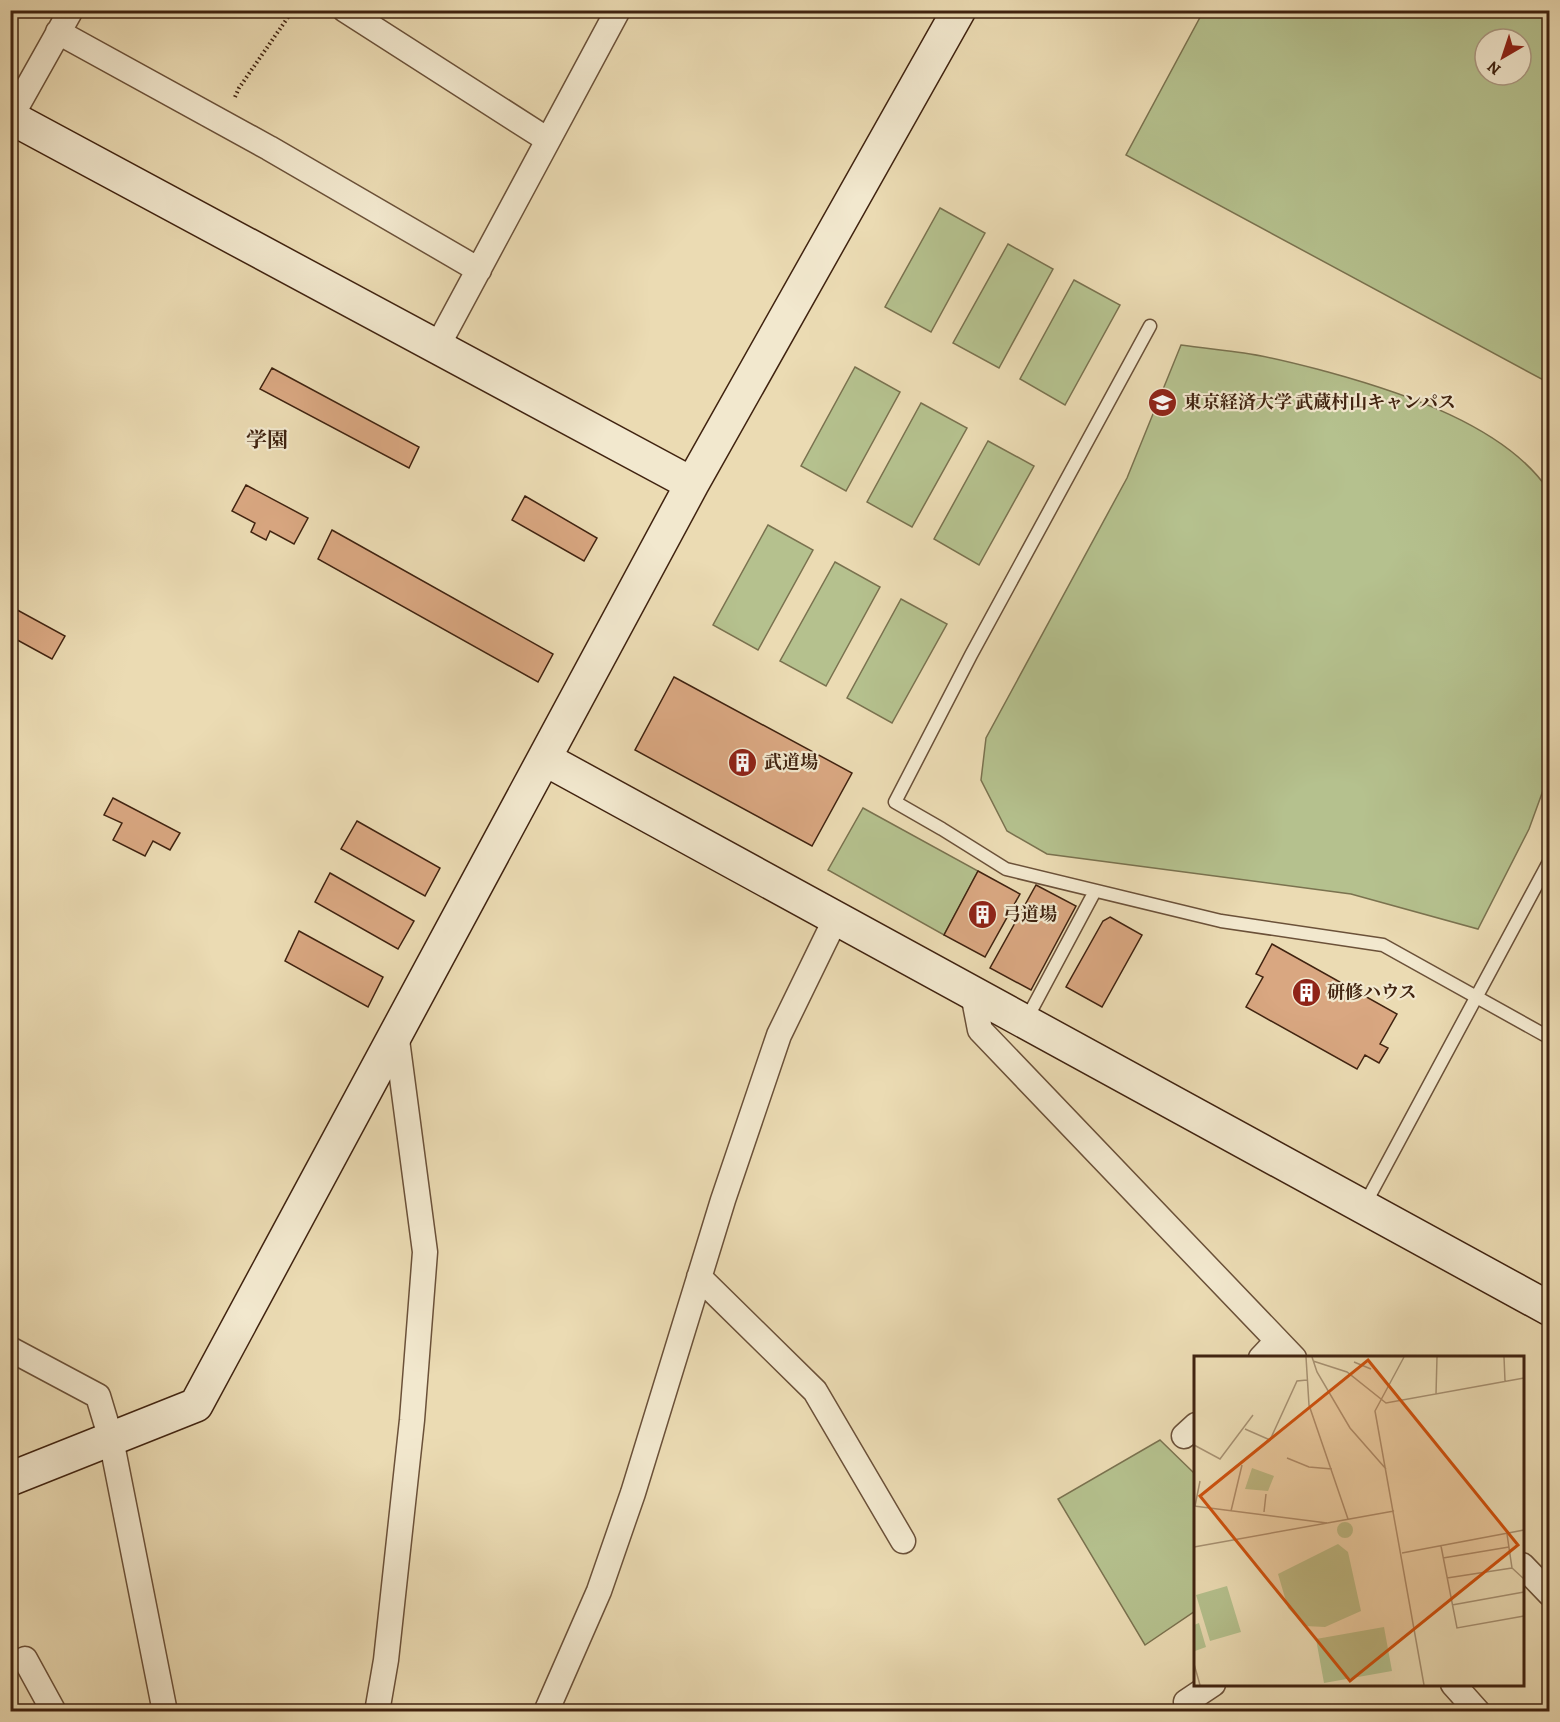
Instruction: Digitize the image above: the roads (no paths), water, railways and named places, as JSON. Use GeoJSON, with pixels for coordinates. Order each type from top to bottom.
{"type":"FeatureCollection","features":[{"type":"Feature","properties":{"kind":"street"},"geometry":{"type":"LineString","coordinates":[[71,10],[11,117],[692,484]]}},
{"type":"Feature","properties":{"kind":"street"},"geometry":{"type":"LineString","coordinates":[[345,10],[548,140]]}},
{"type":"Feature","properties":{"kind":"street"},"geometry":{"type":"LineString","coordinates":[[437,347],[618,10]]}},
{"type":"Feature","properties":{"kind":"street"},"geometry":{"type":"LineString","coordinates":[[10,1479],[196,1405],[692,484],[959,10]]}},
{"type":"Feature","properties":{"kind":"street"},"geometry":{"type":"LineString","coordinates":[[58,32],[223,123],[479,270]]}},
{"type":"Feature","properties":{"kind":"street"},"geometry":{"type":"LineString","coordinates":[[545,759],[1550,1309]]}},
{"type":"Feature","properties":{"kind":"street"},"geometry":{"type":"LineString","coordinates":[[546,1712],[599,1592],[633,1492],[723,1200],[779,1035],[836,918]]}},
{"type":"Feature","properties":{"kind":"street"},"geometry":{"type":"LineString","coordinates":[[973,994],[980,1030],[1278,1352]]}},
{"type":"Feature","properties":{"kind":"street"},"geometry":{"type":"LineString","coordinates":[[377,1712],[386,1660],[412,1420],[425,1252],[396,1032]]}},
{"type":"Feature","properties":{"kind":"street"},"geometry":{"type":"LineString","coordinates":[[699,1277],[816,1390],[903,1541]]}},
{"type":"Feature","properties":{"kind":"street"},"geometry":{"type":"LineString","coordinates":[[10,1349],[98,1396],[111,1439],[160,1709]]}},
{"type":"Feature","properties":{"kind":"street"},"geometry":{"type":"LineString","coordinates":[[1524,1566],[1550,1594]]}},
{"type":"Feature","properties":{"kind":"street"},"geometry":{"type":"LineString","coordinates":[[25,1659],[54,1712]]}},
{"type":"Feature","properties":{"kind":"street"},"geometry":{"type":"LineString","coordinates":[[1186,1702],[1211,1686]]}},
{"type":"Feature","properties":{"kind":"street"},"geometry":{"type":"LineString","coordinates":[[1455,1686],[1478,1712]]}},
{"type":"Feature","properties":{"kind":"lane"},"geometry":{"type":"LineString","coordinates":[[1150,326],[977,645],[895,802],[942,828],[1006,869],[1221,921],[1383,945],[1550,1038]]}},
{"type":"Feature","properties":{"kind":"lane"},"geometry":{"type":"LineString","coordinates":[[1363,1207],[1550,860]]}},
{"type":"Feature","properties":{"kind":"lane"},"geometry":{"type":"LineString","coordinates":[[1024,1022],[1095,891]]}},
{"type":"Feature","properties":{"kind":"place","name":"東京経済大学 武蔵村山キャンパス"},"geometry":{"type":"Point","coordinates":[1163,402]}},
{"type":"Feature","properties":{"kind":"place","name":"武道場"},"geometry":{"type":"Point","coordinates":[743,762]}},
{"type":"Feature","properties":{"kind":"place","name":"弓道場"},"geometry":{"type":"Point","coordinates":[982,914]}},
{"type":"Feature","properties":{"kind":"place","name":"研修ハウス"},"geometry":{"type":"Point","coordinates":[1306,992]}},
{"type":"Feature","properties":{"kind":"district","name":"学園"},"geometry":{"type":"Point","coordinates":[267,440]}}]}
